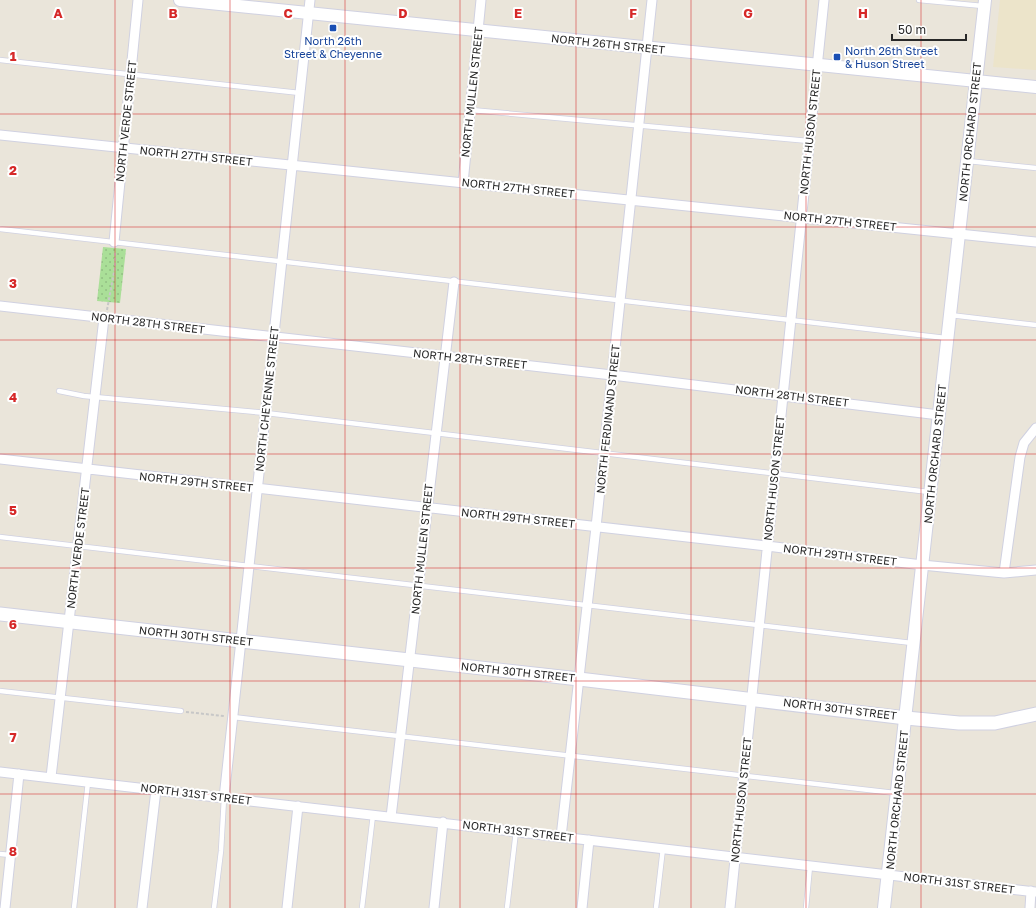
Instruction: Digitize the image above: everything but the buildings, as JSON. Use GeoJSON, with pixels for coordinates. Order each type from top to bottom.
{"type":"FeatureCollection","features":[{"type":"Feature","properties":{"kind":"main road","name":"NORTH 30TH STREET"},"geometry":{"type":"LineString","coordinates":[[0,614],[579,678],[906,718],[959,723],[995,723],[1036,714]]}},
{"type":"Feature","properties":{"kind":"street","name":"NORTH VERDE STREET"},"geometry":{"type":"LineString","coordinates":[[114,242],[138,0]]}},
{"type":"Feature","properties":{"kind":"street","name":"NORTH 26TH STREET"},"geometry":{"type":"LineString","coordinates":[[180,0],[1036,87]]}},
{"type":"Feature","properties":{"kind":"street","name":"NORTH CHEYENNE STREET"},"geometry":{"type":"LineString","coordinates":[[224,798],[310,0]]}},
{"type":"Feature","properties":{"kind":"street","name":"NORTH MULLEN STREET"},"geometry":{"type":"LineString","coordinates":[[464,183],[481,0]]}},
{"type":"Feature","properties":{"kind":"street","name":"NORTH FERDINAND STREET"},"geometry":{"type":"LineString","coordinates":[[561,837],[596,527],[652,0]]}},
{"type":"Feature","properties":{"kind":"street","name":"NORTH HUSON STREET"},"geometry":{"type":"LineString","coordinates":[[730,908],[824,0]]}},
{"type":"Feature","properties":{"kind":"street","name":"NORTH ORCHARD STREET"},"geometry":{"type":"LineString","coordinates":[[884,908],[985,3]]}},
{"type":"Feature","properties":{"kind":"street","name":"NORTH 27TH STREET"},"geometry":{"type":"LineString","coordinates":[[0,135],[1036,242]]}},
{"type":"Feature","properties":{"kind":"street","name":"NORTH MULLEN STREET"},"geometry":{"type":"LineString","coordinates":[[391,817],[401,737],[408,660],[454,282]]}},
{"type":"Feature","properties":{"kind":"street","name":"NORTH 28TH STREET"},"geometry":{"type":"LineString","coordinates":[[0,306],[612,375],[939,415]]}},
{"type":"Feature","properties":{"kind":"street","name":"NORTH VERDE STREET"},"geometry":{"type":"LineString","coordinates":[[51,777],[104,318]]}},
{"type":"Feature","properties":{"kind":"street"},"geometry":{"type":"LineString","coordinates":[[1004,573],[1020,456],[1024,443],[1036,428]]}},
{"type":"Feature","properties":{"kind":"street","name":"NORTH 29TH STREET"},"geometry":{"type":"LineString","coordinates":[[0,459],[767,546],[922,566],[1004,573],[1036,570]]}},
{"type":"Feature","properties":{"kind":"street","name":"NORTH 31ST STREET"},"geometry":{"type":"LineString","coordinates":[[0,772],[443,822],[1034,892]]}},
{"type":"Feature","properties":{"kind":"street"},"geometry":{"type":"LineString","coordinates":[[5,908],[19,774]]}},
{"type":"Feature","properties":{"kind":"street"},"geometry":{"type":"LineString","coordinates":[[142,908],[156,790]]}},
{"type":"Feature","properties":{"kind":"street"},"geometry":{"type":"LineString","coordinates":[[287,908],[298,806]]}},
{"type":"Feature","properties":{"kind":"street"},"geometry":{"type":"LineString","coordinates":[[434,908],[443,822]]}},
{"type":"Feature","properties":{"kind":"street"},"geometry":{"type":"LineString","coordinates":[[582,908],[589,840]]}},
{"type":"Feature","properties":{"kind":"street"},"geometry":{"type":"LineString","coordinates":[[1030,908],[1034,892]]}},
{"type":"Feature","properties":{"kind":"lane"},"geometry":{"type":"LineString","coordinates":[[919,0],[985,3]]}},
{"type":"Feature","properties":{"kind":"lane"},"geometry":{"type":"LineString","coordinates":[[0,60],[130,73],[300,93]]}},
{"type":"Feature","properties":{"kind":"lane"},"geometry":{"type":"LineString","coordinates":[[471,110],[809,141]]}},
{"type":"Feature","properties":{"kind":"lane"},"geometry":{"type":"LineString","coordinates":[[968,161],[1036,168]]}},
{"type":"Feature","properties":{"kind":"lane"},"geometry":{"type":"LineString","coordinates":[[0,229],[948,338]]}},
{"type":"Feature","properties":{"kind":"lane"},"geometry":{"type":"LineString","coordinates":[[950,315],[1036,325]]}},
{"type":"Feature","properties":{"kind":"lane"},"geometry":{"type":"LineString","coordinates":[[60,391],[69,394],[266,413],[436,432],[931,492]]}},
{"type":"Feature","properties":{"kind":"lane"},"geometry":{"type":"LineString","coordinates":[[0,537],[914,643]]}},
{"type":"Feature","properties":{"kind":"lane"},"geometry":{"type":"LineString","coordinates":[[0,691],[181,711]]}},
{"type":"Feature","properties":{"kind":"lane"},"geometry":{"type":"LineString","coordinates":[[233,717],[897,793]]}},
{"type":"Feature","properties":{"kind":"lane"},"geometry":{"type":"LineString","coordinates":[[74,908],[88,782]]}},
{"type":"Feature","properties":{"kind":"lane"},"geometry":{"type":"LineString","coordinates":[[214,908],[222,851],[224,798]]}},
{"type":"Feature","properties":{"kind":"lane"},"geometry":{"type":"LineString","coordinates":[[362,908],[373,815]]}},
{"type":"Feature","properties":{"kind":"lane"},"geometry":{"type":"LineString","coordinates":[[507,908],[516,831]]}},
{"type":"Feature","properties":{"kind":"lane"},"geometry":{"type":"LineString","coordinates":[[656,908],[663,848]]}},
{"type":"Feature","properties":{"kind":"lane"},"geometry":{"type":"LineString","coordinates":[[0,854],[11,856]]}},
{"type":"Feature","properties":{"kind":"lane"},"geometry":{"type":"LineString","coordinates":[[806,908],[810,866]]}},
{"type":"Feature","properties":{"kind":"path"},"geometry":{"type":"LineString","coordinates":[[104,318],[115,267],[114,242]]}},
{"type":"Feature","properties":{"kind":"path"},"geometry":{"type":"LineString","coordinates":[[181,711],[233,717]]}},
{"type":"Feature","properties":{"kind":"shaded area"},"geometry":{"type":"Polygon","coordinates":[[[1000,0],[1036,0],[1036,70],[993,67],[1000,0]]]}},
{"type":"Feature","properties":{"kind":"green space"},"geometry":{"type":"Polygon","coordinates":[[[103,247],[126,249],[120,303],[97,301],[103,247]]]}},
{"type":"Feature","properties":{"kind":"place","name":"North 26th Street & Cheyenne"},"geometry":{"type":"Point","coordinates":[333,28]}},
{"type":"Feature","properties":{"kind":"place","name":"North 26th Street & Huson Street"},"geometry":{"type":"Point","coordinates":[837,57]}}]}
